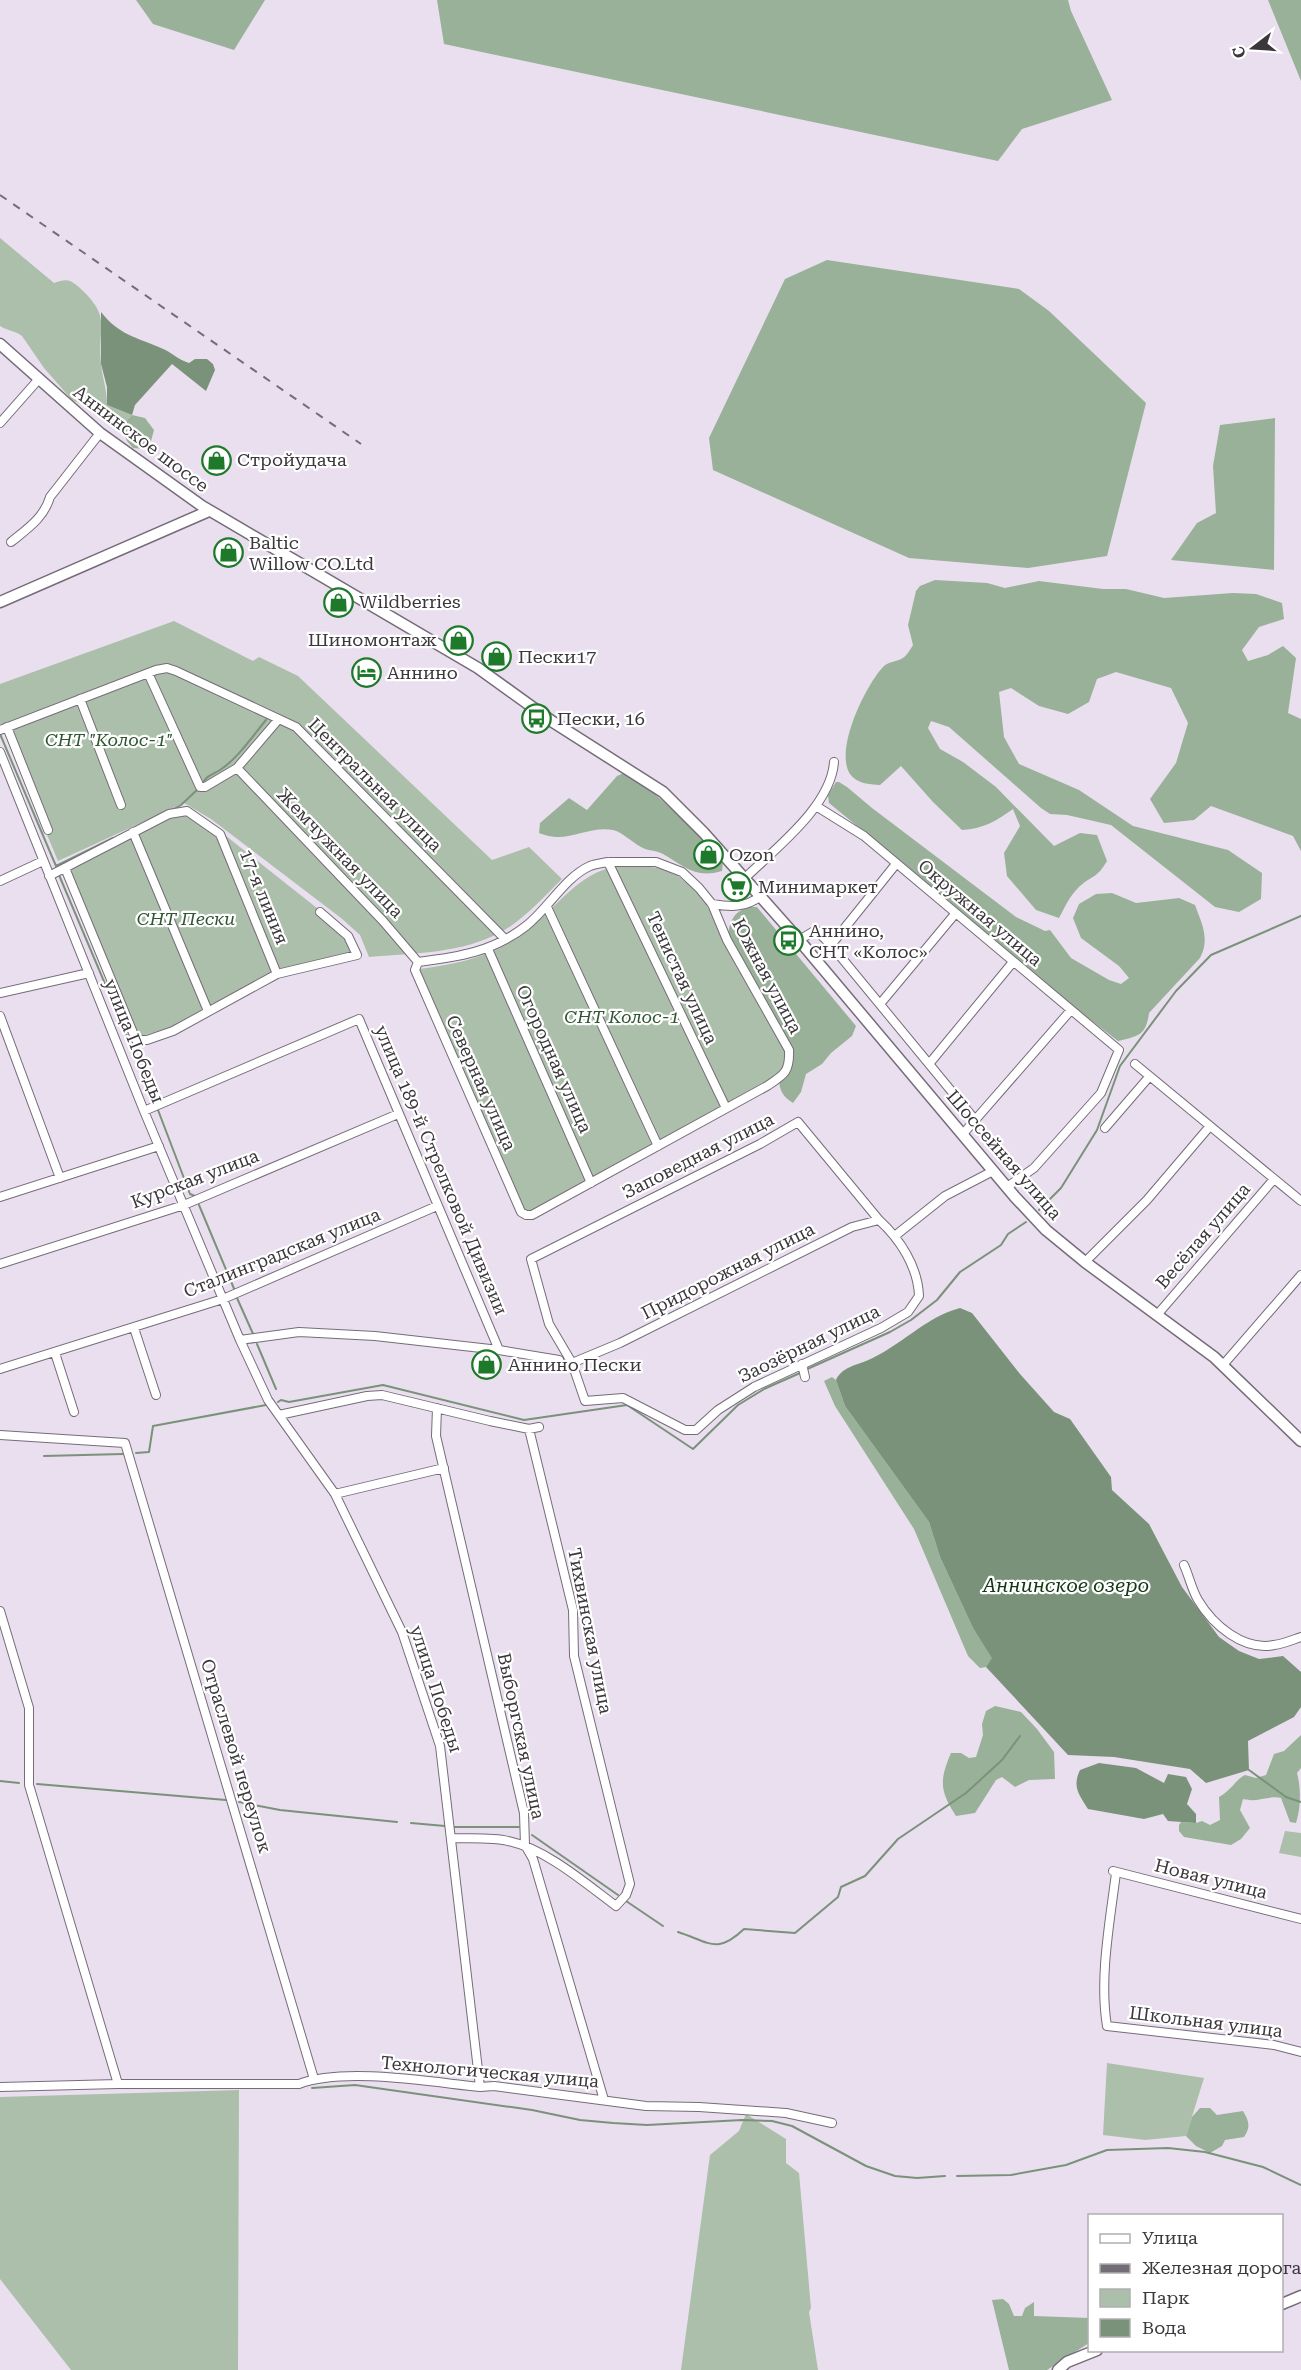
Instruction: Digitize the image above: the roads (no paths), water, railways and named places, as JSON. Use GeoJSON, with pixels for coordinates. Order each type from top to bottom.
{"type":"FeatureCollection","features":[{"type":"Feature","properties":{"kind":"main road","name":"Аннинское шоссе"},"geometry":{"type":"LineString","coordinates":[[0,344],[100,433],[209,511],[470,663],[553,722],[650,781],[678,805],[745,878]]}},
{"type":"Feature","properties":{"kind":"main road"},"geometry":{"type":"LineString","coordinates":[[0,602],[209,511]]}},
{"type":"Feature","properties":{"kind":"main road","name":"Шоссейная улица"},"geometry":{"type":"LineString","coordinates":[[745,878],[962,1135],[1047,1230],[1085,1262],[1223,1365],[1301,1441]]}},
{"type":"Feature","properties":{"kind":"main road"},"geometry":{"type":"LineString","coordinates":[[1283,2303],[1301,2296]]}},
{"type":"Feature","properties":{"kind":"main road"},"geometry":{"type":"LineString","coordinates":[[1058,2370],[1067,2362],[1092,2352]]}},
{"type":"Feature","properties":{"kind":"street"},"geometry":{"type":"LineString","coordinates":[[0,423],[38,380]]}},
{"type":"Feature","properties":{"kind":"street"},"geometry":{"type":"LineString","coordinates":[[11,542],[36,522],[47,508],[50,497],[100,433]]}},
{"type":"Feature","properties":{"kind":"street","name":"Центральная улица"},"geometry":{"type":"LineString","coordinates":[[3,728],[148,673],[167,668],[296,727],[505,939]]}},
{"type":"Feature","properties":{"kind":"street"},"geometry":{"type":"LineString","coordinates":[[148,673],[200,787],[205,787],[237,768],[278,720]]}},
{"type":"Feature","properties":{"kind":"street"},"geometry":{"type":"LineString","coordinates":[[80,699],[121,805]]}},
{"type":"Feature","properties":{"kind":"street"},"geometry":{"type":"LineString","coordinates":[[3,728],[48,830]]}},
{"type":"Feature","properties":{"kind":"street","name":"улица Победы"},"geometry":{"type":"LineString","coordinates":[[0,752],[144,1111],[240,1340],[268,1400],[335,1494],[402,1632],[440,1746],[480,2088]]}},
{"type":"Feature","properties":{"kind":"street"},"geometry":{"type":"LineString","coordinates":[[745,878],[816,806],[829,784],[834,762]]}},
{"type":"Feature","properties":{"kind":"street","name":"Жемчужная улица"},"geometry":{"type":"LineString","coordinates":[[237,768],[383,921],[418,962]]}},
{"type":"Feature","properties":{"kind":"street","name":"Окружная улица"},"geometry":{"type":"LineString","coordinates":[[816,806],[847,823],[1119,1050],[1101,1093],[1034,1168],[1007,1187]]}},
{"type":"Feature","properties":{"kind":"street","name":"17-я линия"},"geometry":{"type":"LineString","coordinates":[[133,832],[169,814],[187,811],[220,834],[278,974]]}},
{"type":"Feature","properties":{"kind":"street"},"geometry":{"type":"LineString","coordinates":[[49,876],[133,832],[208,1011]]}},
{"type":"Feature","properties":{"kind":"street"},"geometry":{"type":"LineString","coordinates":[[0,881],[43,861]]}},
{"type":"Feature","properties":{"kind":"street"},"geometry":{"type":"LineString","coordinates":[[418,962],[451,958],[488,949],[525,927],[547,907],[570,880],[590,866],[608,862],[656,861],[682,872],[712,904],[734,908],[752,903],[761,896]]}},
{"type":"Feature","properties":{"kind":"street","name":"Тенистая улица"},"geometry":{"type":"LineString","coordinates":[[608,862],[726,1108]]}},
{"type":"Feature","properties":{"kind":"street"},"geometry":{"type":"LineString","coordinates":[[831,945],[896,864]]}},
{"type":"Feature","properties":{"kind":"street"},"geometry":{"type":"LineString","coordinates":[[64,868],[136,1040],[147,1040],[173,1031],[278,974],[357,955],[348,936],[320,912]]}},
{"type":"Feature","properties":{"kind":"street","name":"Южная улица"},"geometry":{"type":"LineString","coordinates":[[712,904],[728,940],[789,1050],[790,1065],[784,1075],[726,1108]]}},
{"type":"Feature","properties":{"kind":"street"},"geometry":{"type":"LineString","coordinates":[[547,907],[658,1146]]}},
{"type":"Feature","properties":{"kind":"street"},"geometry":{"type":"LineString","coordinates":[[880,1004],[955,914]]}},
{"type":"Feature","properties":{"kind":"street"},"geometry":{"type":"LineString","coordinates":[[799,940],[809,932],[816,930],[831,945],[976,1121]]}},
{"type":"Feature","properties":{"kind":"street","name":"Огородная улица"},"geometry":{"type":"LineString","coordinates":[[488,949],[591,1183]]}},
{"type":"Feature","properties":{"kind":"street","name":"Северная улица"},"geometry":{"type":"LineString","coordinates":[[418,962],[415,970],[417,981],[521,1212],[525,1215],[532,1215],[591,1183]]}},
{"type":"Feature","properties":{"kind":"street"},"geometry":{"type":"LineString","coordinates":[[929,1065],[1013,962]]}},
{"type":"Feature","properties":{"kind":"street"},"geometry":{"type":"LineString","coordinates":[[0,993],[89,973]]}},
{"type":"Feature","properties":{"kind":"street"},"geometry":{"type":"LineString","coordinates":[[962,1135],[1071,1010]]}},
{"type":"Feature","properties":{"kind":"street"},"geometry":{"type":"LineString","coordinates":[[0,1016],[60,1178]]}},
{"type":"Feature","properties":{"kind":"street","name":"улица 189-й Стрелковой Дивизии"},"geometry":{"type":"LineString","coordinates":[[144,1111],[359,1019],[499,1350]]}},
{"type":"Feature","properties":{"kind":"street"},"geometry":{"type":"LineString","coordinates":[[1135,1064],[1301,1201]]}},
{"type":"Feature","properties":{"kind":"street"},"geometry":{"type":"LineString","coordinates":[[1105,1128],[1149,1077]]}},
{"type":"Feature","properties":{"kind":"street"},"geometry":{"type":"LineString","coordinates":[[591,1183],[726,1108]]}},
{"type":"Feature","properties":{"kind":"street","name":"Курская улица"},"geometry":{"type":"LineString","coordinates":[[0,1264],[184,1205],[398,1113]]}},
{"type":"Feature","properties":{"kind":"street","name":"Заповедная улица"},"geometry":{"type":"LineString","coordinates":[[572,1363],[549,1324],[531,1259],[760,1144],[798,1122],[879,1220]]}},
{"type":"Feature","properties":{"kind":"street"},"geometry":{"type":"LineString","coordinates":[[1085,1262],[1147,1200],[1210,1126]]}},
{"type":"Feature","properties":{"kind":"street"},"geometry":{"type":"LineString","coordinates":[[0,1197],[159,1146]]}},
{"type":"Feature","properties":{"kind":"street"},"geometry":{"type":"LineString","coordinates":[[879,1220],[896,1235],[945,1196],[993,1171]]}},
{"type":"Feature","properties":{"kind":"street","name":"Весёлая улица"},"geometry":{"type":"LineString","coordinates":[[1157,1315],[1274,1179]]}},
{"type":"Feature","properties":{"kind":"street","name":"Сталинградская улица"},"geometry":{"type":"LineString","coordinates":[[0,1369],[223,1299],[437,1206]]}},
{"type":"Feature","properties":{"kind":"street","name":"Придорожная улица"},"geometry":{"type":"LineString","coordinates":[[572,1363],[620,1343],[852,1227],[879,1220]]}},
{"type":"Feature","properties":{"kind":"street","name":"Заозёрная улица"},"geometry":{"type":"LineString","coordinates":[[572,1363],[585,1401],[623,1398],[685,1430],[696,1430],[718,1410],[754,1387],[881,1328],[908,1312],[919,1296],[918,1285],[896,1235]]}},
{"type":"Feature","properties":{"kind":"street"},"geometry":{"type":"LineString","coordinates":[[1223,1365],[1301,1275]]}},
{"type":"Feature","properties":{"kind":"street"},"geometry":{"type":"LineString","coordinates":[[134,1328],[156,1395]]}},
{"type":"Feature","properties":{"kind":"street"},"geometry":{"type":"LineString","coordinates":[[240,1340],[299,1332],[375,1336],[499,1350],[559,1360]]}},
{"type":"Feature","properties":{"kind":"street"},"geometry":{"type":"LineString","coordinates":[[55,1353],[74,1412]]}},
{"type":"Feature","properties":{"kind":"street"},"geometry":{"type":"LineString","coordinates":[[802,1365],[805,1377]]}},
{"type":"Feature","properties":{"kind":"street"},"geometry":{"type":"LineString","coordinates":[[279,1415],[367,1396],[382,1395],[529,1429],[539,1427]]}},
{"type":"Feature","properties":{"kind":"street","name":"Выборгская улица"},"geometry":{"type":"LineString","coordinates":[[437,1408],[436,1436],[524,1813],[525,1845],[533,1859],[604,2100]]}},
{"type":"Feature","properties":{"kind":"street","name":"Тихвинская улица"},"geometry":{"type":"LineString","coordinates":[[525,1845],[576,1876],[616,1906],[626,1895],[630,1884],[574,1656],[573,1610],[529,1429]]}},
{"type":"Feature","properties":{"kind":"street","name":"Отраслевой переулок"},"geometry":{"type":"LineString","coordinates":[[0,1436],[125,1443],[314,2079]]}},
{"type":"Feature","properties":{"kind":"street"},"geometry":{"type":"LineString","coordinates":[[335,1494],[444,1468]]}},
{"type":"Feature","properties":{"kind":"street"},"geometry":{"type":"LineString","coordinates":[[1184,1565],[1197,1599],[1216,1623],[1233,1637],[1250,1644],[1273,1646],[1301,1637]]}},
{"type":"Feature","properties":{"kind":"street"},"geometry":{"type":"LineString","coordinates":[[0,1611],[29,1708],[29,1785],[118,2084]]}},
{"type":"Feature","properties":{"kind":"street"},"geometry":{"type":"LineString","coordinates":[[452,1838],[506,1840],[525,1845]]}},
{"type":"Feature","properties":{"kind":"street","name":"Новая улица"},"geometry":{"type":"LineString","coordinates":[[1107,2026],[1104,2013],[1105,1980],[1114,1872],[1301,1919]]}},
{"type":"Feature","properties":{"kind":"street","name":"Школьная улица"},"geometry":{"type":"LineString","coordinates":[[1107,2026],[1274,2045],[1301,2052]]}},
{"type":"Feature","properties":{"kind":"street","name":"Технологическая улица"},"geometry":{"type":"LineString","coordinates":[[0,2087],[118,2084],[299,2084],[314,2079],[379,2077],[480,2088],[494,2086],[646,2106],[708,2107],[786,2113],[832,2123]]}},
{"type":"Feature","properties":{"kind":"water"},"geometry":{"type":"Polygon","coordinates":[[[101,312],[121,331],[189,363],[195,359],[207,359],[213,364],[215,370],[206,391],[172,364],[135,405],[132,415],[107,405],[107,387],[101,364],[101,312]]]}},
{"type":"Feature","properties":{"kind":"water","name":"Аннинское озеро"},"geometry":{"type":"Polygon","coordinates":[[[960,1308],[972,1313],[1020,1374],[1054,1412],[1070,1419],[1111,1477],[1112,1490],[1149,1524],[1182,1587],[1219,1637],[1239,1651],[1259,1659],[1283,1656],[1301,1672],[1301,1707],[1294,1717],[1248,1741],[1249,1770],[1206,1783],[1190,1769],[1114,1757],[1068,1755],[986,1667],[992,1658],[973,1628],[940,1557],[929,1522],[845,1406],[836,1380],[845,1370],[878,1355],[935,1318],[960,1308]]]}},
{"type":"Feature","properties":{"kind":"water"},"geometry":{"type":"Polygon","coordinates":[[[1099,1763],[1136,1768],[1164,1783],[1168,1774],[1186,1777],[1192,1789],[1187,1804],[1196,1814],[1196,1823],[1168,1821],[1163,1814],[1144,1819],[1088,1809],[1078,1790],[1078,1776],[1080,1770],[1099,1763]]]}},
{"type":"Feature","properties":{"kind":"waterway"},"geometry":{"type":"LineString","coordinates":[[202,784],[208,777],[233,760],[266,720]]}},
{"type":"Feature","properties":{"kind":"waterway"},"geometry":{"type":"LineString","coordinates":[[0,734],[56,866],[113,838]]}},
{"type":"Feature","properties":{"kind":"waterway"},"geometry":{"type":"LineString","coordinates":[[172,810],[198,789]]}},
{"type":"Feature","properties":{"kind":"waterway"},"geometry":{"type":"LineString","coordinates":[[59,875],[155,1102]]}},
{"type":"Feature","properties":{"kind":"waterway"},"geometry":{"type":"LineString","coordinates":[[1039,1210],[1061,1188],[1097,1130],[1120,1066],[1176,991],[1211,955],[1301,916]]}},
{"type":"Feature","properties":{"kind":"waterway"},"geometry":{"type":"LineString","coordinates":[[158,1110],[190,1194],[195,1196]]}},
{"type":"Feature","properties":{"kind":"waterway"},"geometry":{"type":"LineString","coordinates":[[199,1205],[235,1291]]}},
{"type":"Feature","properties":{"kind":"waterway"},"geometry":{"type":"LineString","coordinates":[[805,1370],[890,1332],[911,1320],[937,1300],[960,1272],[1001,1245],[1008,1234],[1026,1222]]}},
{"type":"Feature","properties":{"kind":"waterway"},"geometry":{"type":"LineString","coordinates":[[237,1298],[254,1336]]}},
{"type":"Feature","properties":{"kind":"waterway"},"geometry":{"type":"LineString","coordinates":[[257,1344],[276,1389]]}},
{"type":"Feature","properties":{"kind":"waterway"},"geometry":{"type":"LineString","coordinates":[[278,1402],[383,1385],[524,1420],[627,1405],[693,1449],[738,1405],[764,1389],[800,1373]]}},
{"type":"Feature","properties":{"kind":"waterway"},"geometry":{"type":"LineString","coordinates":[[136,1453],[149,1452],[153,1426],[266,1405]]}},
{"type":"Feature","properties":{"kind":"waterway"},"geometry":{"type":"LineString","coordinates":[[44,1456],[123,1454]]}},
{"type":"Feature","properties":{"kind":"waterway"},"geometry":{"type":"LineString","coordinates":[[678,1932],[712,1944],[727,1942],[744,1929],[795,1933],[838,1897],[841,1887],[865,1876],[898,1839],[966,1793],[1002,1760],[1020,1736]]}},
{"type":"Feature","properties":{"kind":"waterway"},"geometry":{"type":"LineString","coordinates":[[1249,1770],[1286,1797],[1301,1802]]}},
{"type":"Feature","properties":{"kind":"waterway"},"geometry":{"type":"LineString","coordinates":[[0,1781],[19,1783]]}},
{"type":"Feature","properties":{"kind":"waterway"},"geometry":{"type":"LineString","coordinates":[[37,1784],[226,1800]]}},
{"type":"Feature","properties":{"kind":"waterway"},"geometry":{"type":"LineString","coordinates":[[239,1802],[280,1810],[397,1822]]}},
{"type":"Feature","properties":{"kind":"waterway"},"geometry":{"type":"LineString","coordinates":[[411,1823],[445,1826]]}},
{"type":"Feature","properties":{"kind":"waterway"},"geometry":{"type":"LineString","coordinates":[[454,1827],[519,1827]]}},
{"type":"Feature","properties":{"kind":"waterway"},"geometry":{"type":"LineString","coordinates":[[532,1835],[618,1895]]}},
{"type":"Feature","properties":{"kind":"waterway"},"geometry":{"type":"LineString","coordinates":[[626,1901],[663,1926]]}},
{"type":"Feature","properties":{"kind":"waterway"},"geometry":{"type":"LineString","coordinates":[[312,2088],[355,2085],[532,2110],[580,2120],[613,2123],[647,2125],[742,2120],[772,2121],[792,2126],[866,2166],[895,2176],[917,2178],[945,2176]]}},
{"type":"Feature","properties":{"kind":"waterway"},"geometry":{"type":"LineString","coordinates":[[957,2176],[1011,2175],[1066,2165],[1107,2150],[1168,2148],[1205,2152],[1263,2167],[1301,2185]]}},
{"type":"Feature","properties":{"kind":"railway"},"geometry":{"type":"LineString","coordinates":[[0,195],[361,444]]}},
{"type":"Feature","properties":{"kind":"place","name":"Стройудача"},"geometry":{"type":"Point","coordinates":[216,460]}},
{"type":"Feature","properties":{"kind":"place","name":"Baltic Willow CO.Ltd"},"geometry":{"type":"Point","coordinates":[228,553]}},
{"type":"Feature","properties":{"kind":"place","name":"Wildberries"},"geometry":{"type":"Point","coordinates":[338,602]}},
{"type":"Feature","properties":{"kind":"place","name":"Шиномонтаж"},"geometry":{"type":"Point","coordinates":[458,640]}},
{"type":"Feature","properties":{"kind":"place","name":"Пески17"},"geometry":{"type":"Point","coordinates":[497,657]}},
{"type":"Feature","properties":{"kind":"place","name":"Аннино"},"geometry":{"type":"Point","coordinates":[366,673]}},
{"type":"Feature","properties":{"kind":"place","name":"Пески, 16"},"geometry":{"type":"Point","coordinates":[536,719]}},
{"type":"Feature","properties":{"kind":"place","name":"Ozon"},"geometry":{"type":"Point","coordinates":[708,855]}},
{"type":"Feature","properties":{"kind":"place","name":"Минимаркет"},"geometry":{"type":"Point","coordinates":[737,887]}},
{"type":"Feature","properties":{"kind":"place","name":"Аннино, СНТ «Колос»"},"geometry":{"type":"Point","coordinates":[788,941]}},
{"type":"Feature","properties":{"kind":"place","name":"Аннино Пески"},"geometry":{"type":"Point","coordinates":[487,1365]}},
{"type":"Feature","properties":{"kind":"park label","name":"СНТ \"Колос-1\""},"geometry":{"type":"Point","coordinates":[109,740]}},
{"type":"Feature","properties":{"kind":"park label","name":"СНТ Пески"},"geometry":{"type":"Point","coordinates":[186,919]}},
{"type":"Feature","properties":{"kind":"park label","name":"СНТ Колос-1"},"geometry":{"type":"Point","coordinates":[622,1017]}}]}
